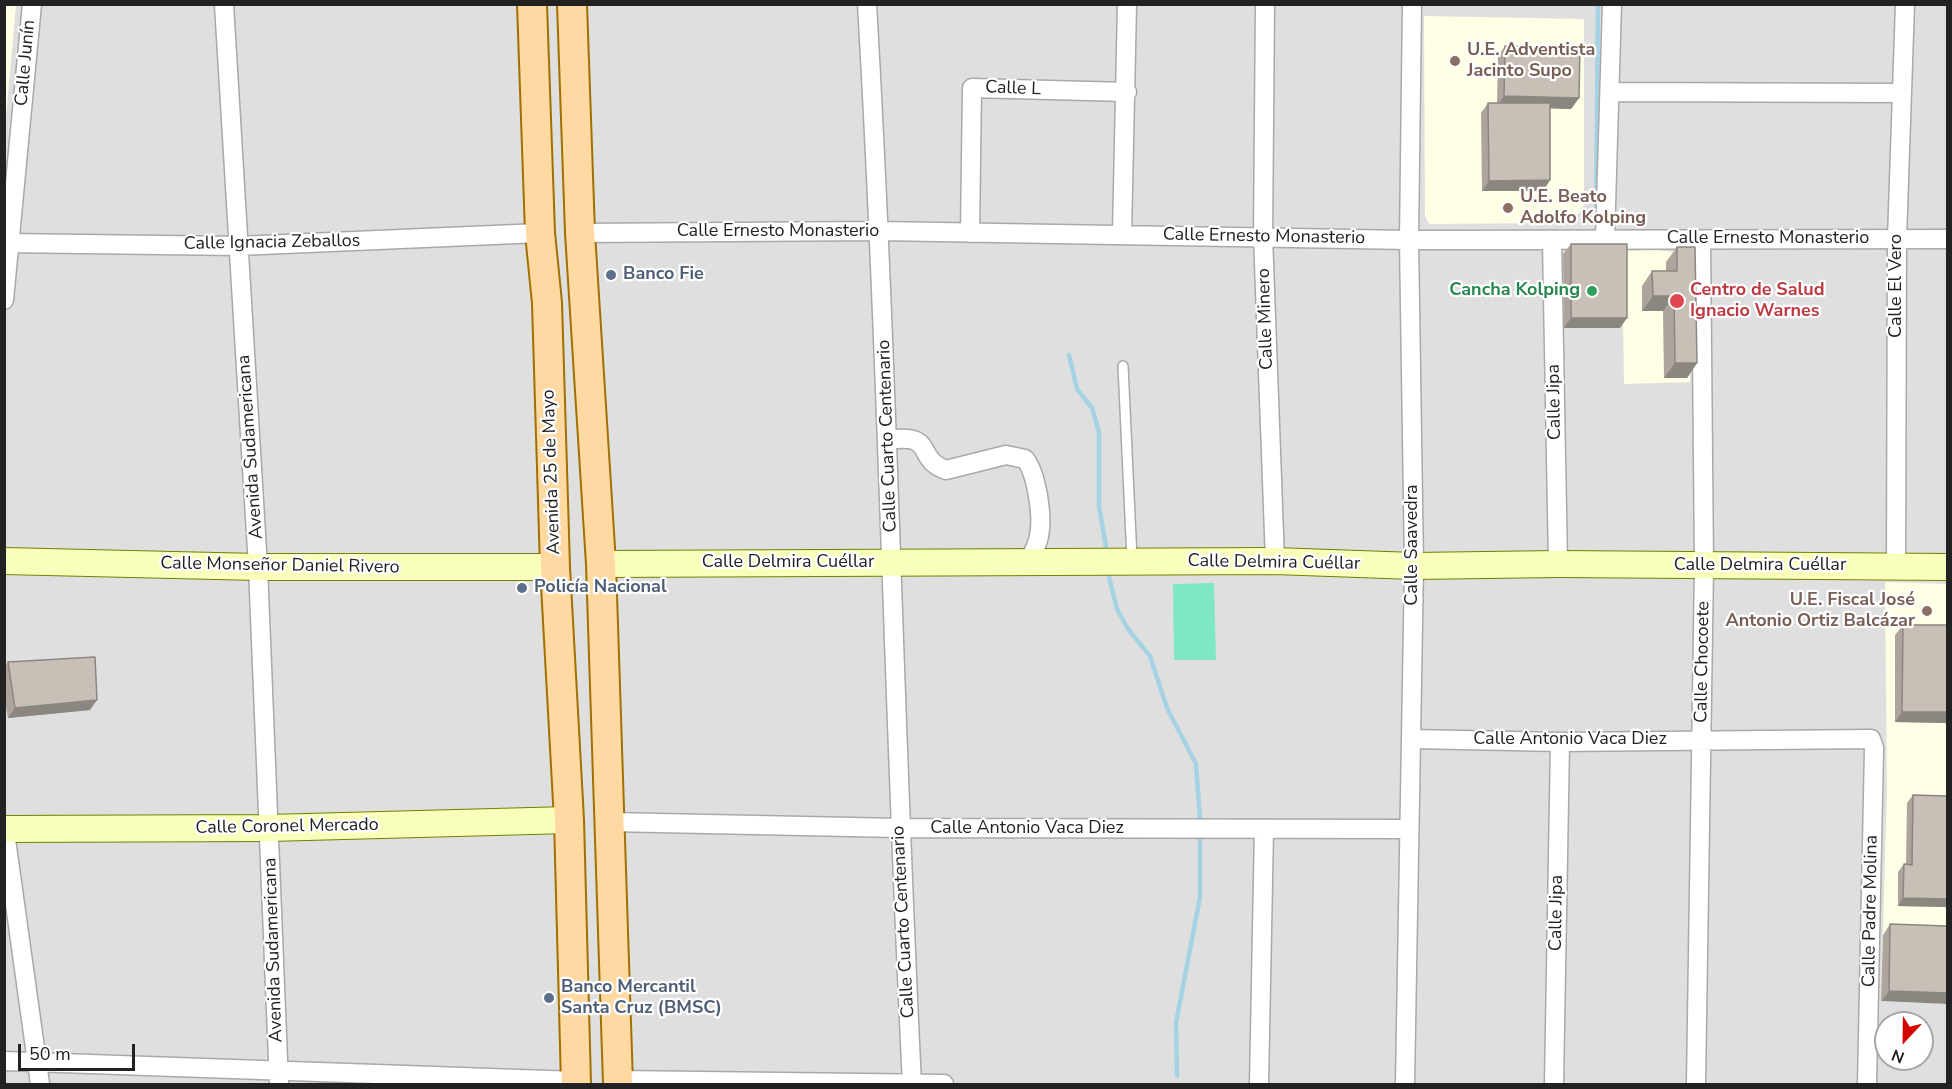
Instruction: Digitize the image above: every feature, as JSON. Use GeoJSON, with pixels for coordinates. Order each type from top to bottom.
{"type":"FeatureCollection","features":[{"type":"Feature","properties":{"kind":"main road","name":"Avenida 25 de Mayo"},"geometry":{"type":"LineString","coordinates":[[532,4],[540,233],[547,303],[549,443],[569,820],[576,1083]]}},
{"type":"Feature","properties":{"kind":"main road"},"geometry":{"type":"LineString","coordinates":[[572,4],[580,233],[601,564],[618,1082]]}},
{"type":"Feature","properties":{"kind":"main road"},"geometry":{"type":"LineString","coordinates":[[547,303],[555,320],[562,376],[568,383],[575,385],[589,370]]}},
{"type":"Feature","properties":{"kind":"main road"},"geometry":{"type":"LineString","coordinates":[[549,443],[557,429],[568,427],[581,433],[594,454]]}},
{"type":"Feature","properties":{"kind":"main road","name":"Calle Monseñor Daniel Rivero"},"geometry":{"type":"LineString","coordinates":[[4,561],[258,567],[555,567]]}},
{"type":"Feature","properties":{"kind":"main road","name":"Calle Delmira Cuéllar"},"geometry":{"type":"LineString","coordinates":[[601,564],[1275,561],[1414,566],[1558,564],[1947,567]]}},
{"type":"Feature","properties":{"kind":"main road","name":"Calle Coronel Mercado"},"geometry":{"type":"LineString","coordinates":[[5,828],[269,828],[569,820]]}},
{"type":"Feature","properties":{"kind":"main road"},"geometry":{"type":"LineString","coordinates":[[572,931],[578,945],[590,951],[603,947],[613,939]]}},
{"type":"Feature","properties":{"kind":"main road"},"geometry":{"type":"LineString","coordinates":[[573,991],[587,976],[598,977],[615,989]]}},
{"type":"Feature","properties":{"kind":"street","name":"Calle Junín"},"geometry":{"type":"LineString","coordinates":[[4,300],[7,243],[32,4]]}},
{"type":"Feature","properties":{"kind":"street","name":"Avenida Sudamericana"},"geometry":{"type":"LineString","coordinates":[[224,4],[258,567],[279,1077]]}},
{"type":"Feature","properties":{"kind":"street","name":"Calle Cuarto Centenario"},"geometry":{"type":"LineString","coordinates":[[867,4],[880,231],[899,828],[912,1084]]}},
{"type":"Feature","properties":{"kind":"street"},"geometry":{"type":"LineString","coordinates":[[1122,234],[1127,92],[1127,4]]}},
{"type":"Feature","properties":{"kind":"street","name":"Calle Minero"},"geometry":{"type":"LineString","coordinates":[[1265,4],[1263,236],[1275,561]]}},
{"type":"Feature","properties":{"kind":"street","name":"Calle Saavedra"},"geometry":{"type":"LineString","coordinates":[[1405,1084],[1414,566],[1409,240],[1412,4]]}},
{"type":"Feature","properties":{"kind":"street"},"geometry":{"type":"LineString","coordinates":[[1605,239],[1612,4]]}},
{"type":"Feature","properties":{"kind":"street","name":"Calle El Vero"},"geometry":{"type":"LineString","coordinates":[[1896,567],[1897,239],[1900,93],[1905,4]]}},
{"type":"Feature","properties":{"kind":"street","name":"Calle L"},"geometry":{"type":"LineString","coordinates":[[970,233],[972,87],[1127,92]]}},
{"type":"Feature","properties":{"kind":"street"},"geometry":{"type":"LineString","coordinates":[[1611,92],[1900,93]]}},
{"type":"Feature","properties":{"kind":"street","name":"Calle Ernesto Monasterio"},"geometry":{"type":"LineString","coordinates":[[580,233],[880,231],[1552,241],[1947,239]]}},
{"type":"Feature","properties":{"kind":"street","name":"Calle Ignacia Zeballos"},"geometry":{"type":"LineString","coordinates":[[7,243],[238,246],[540,233]]}},
{"type":"Feature","properties":{"kind":"street","name":"Calle Chocoete"},"geometry":{"type":"LineString","coordinates":[[1696,1084],[1704,566],[1701,240]]}},
{"type":"Feature","properties":{"kind":"street","name":"Calle Jipa"},"geometry":{"type":"LineString","coordinates":[[1552,241],[1558,564]]}},
{"type":"Feature","properties":{"kind":"street"},"geometry":{"type":"LineString","coordinates":[[888,440],[916,440],[923,444],[927,455],[936,466],[946,470],[1006,455],[1025,459],[1033,468],[1040,518],[1039,537],[1029,562]]}},
{"type":"Feature","properties":{"kind":"street","name":"Calle Antonio Vaca Diez"},"geometry":{"type":"LineString","coordinates":[[1412,738],[1560,742],[1872,739]]}},
{"type":"Feature","properties":{"kind":"street","name":"Calle Padre Molina"},"geometry":{"type":"LineString","coordinates":[[1867,1084],[1874,760],[1872,739]]}},
{"type":"Feature","properties":{"kind":"street","name":"Calle Jipa"},"geometry":{"type":"LineString","coordinates":[[1554,1084],[1560,742]]}},
{"type":"Feature","properties":{"kind":"street","name":"Calle Antonio Vaca Diez"},"geometry":{"type":"LineString","coordinates":[[610,822],[899,828],[1408,829]]}},
{"type":"Feature","properties":{"kind":"street"},"geometry":{"type":"LineString","coordinates":[[5,828],[40,1084]]}},
{"type":"Feature","properties":{"kind":"street"},"geometry":{"type":"LineString","coordinates":[[1259,1084],[1264,830]]}},
{"type":"Feature","properties":{"kind":"street"},"geometry":{"type":"LineString","coordinates":[[4,1061],[37,1061],[279,1077],[576,1083]]}},
{"type":"Feature","properties":{"kind":"street"},"geometry":{"type":"LineString","coordinates":[[618,1082],[944,1084]]}},
{"type":"Feature","properties":{"kind":"lane"},"geometry":{"type":"LineString","coordinates":[[1123,366],[1132,562]]}},
{"type":"Feature","properties":{"kind":"shaded area"},"geometry":{"type":"Polygon","coordinates":[[[4,5],[16,5],[5,128],[4,5]]]}},
{"type":"Feature","properties":{"kind":"shaded area"},"geometry":{"type":"Polygon","coordinates":[[[5,5],[1947,5],[1947,1084],[5,1084],[5,5]]]}},
{"type":"Feature","properties":{"kind":"shaded area"},"geometry":{"type":"Polygon","coordinates":[[[1424,16],[1584,19],[1584,205],[1576,217],[1557,223],[1429,224],[1425,216],[1424,16]]]}},
{"type":"Feature","properties":{"kind":"shaded area"},"geometry":{"type":"Polygon","coordinates":[[[1622,251],[1673,252],[1689,261],[1690,382],[1624,384],[1622,251]]]}},
{"type":"Feature","properties":{"kind":"shaded area"},"geometry":{"type":"Polygon","coordinates":[[[1885,582],[1947,584],[1947,1004],[1881,1001],[1887,787],[1885,582]]]}},
{"type":"Feature","properties":{"kind":"green space"},"geometry":{"type":"Polygon","coordinates":[[[1214,583],[1216,660],[1174,660],[1173,584],[1214,583]]]}},
{"type":"Feature","properties":{"kind":"building"},"geometry":{"type":"Polygon","coordinates":[[[1505,46],[1580,48],[1579,98],[1504,96],[1505,46]]]}},
{"type":"Feature","properties":{"kind":"building"},"geometry":{"type":"Polygon","coordinates":[[[1488,103],[1550,103],[1550,180],[1489,181],[1488,103]]]}},
{"type":"Feature","properties":{"kind":"building","name":"Cancha Kolping"},"geometry":{"type":"Polygon","coordinates":[[[1571,244],[1627,244],[1627,318],[1571,318],[1571,244]]]}},
{"type":"Feature","properties":{"kind":"building"},"geometry":{"type":"Polygon","coordinates":[[[1677,247],[1695,247],[1697,363],[1675,363],[1674,296],[1653,296],[1652,271],[1677,271],[1677,247]]]}},
{"type":"Feature","properties":{"kind":"building"},"geometry":{"type":"Polygon","coordinates":[[[1903,625],[1947,625],[1947,712],[1902,712],[1903,625]]]}},
{"type":"Feature","properties":{"kind":"building"},"geometry":{"type":"Polygon","coordinates":[[[95,657],[97,700],[15,708],[8,662],[95,657]]]}},
{"type":"Feature","properties":{"kind":"building"},"geometry":{"type":"Polygon","coordinates":[[[1913,795],[1947,796],[1947,899],[1903,898],[1904,864],[1912,865],[1913,795]]]}},
{"type":"Feature","properties":{"kind":"building"},"geometry":{"type":"Polygon","coordinates":[[[1890,924],[1947,926],[1947,993],[1889,991],[1890,924]]]}},
{"type":"Feature","properties":{"kind":"waterway"},"geometry":{"type":"LineString","coordinates":[[1596,217],[1598,4]]}},
{"type":"Feature","properties":{"kind":"waterway"},"geometry":{"type":"LineString","coordinates":[[1069,355],[1077,389],[1092,408],[1099,432],[1099,506],[1107,553]]}},
{"type":"Feature","properties":{"kind":"waterway"},"geometry":{"type":"LineString","coordinates":[[1109,577],[1117,609],[1128,629],[1150,656],[1167,708],[1196,764],[1200,819]]}},
{"type":"Feature","properties":{"kind":"waterway"},"geometry":{"type":"LineString","coordinates":[[1177,1076],[1176,1023],[1200,897],[1200,836]]}},
{"type":"Feature","properties":{"kind":"place","name":"U.E. Adventista Jacinto Supo"},"geometry":{"type":"Point","coordinates":[1455,61]}},
{"type":"Feature","properties":{"kind":"place","name":"U.E. Beato Adolfo Kolping"},"geometry":{"type":"Point","coordinates":[1508,208]}},
{"type":"Feature","properties":{"kind":"place","name":"Banco Fie"},"geometry":{"type":"Point","coordinates":[611,275]}},
{"type":"Feature","properties":{"kind":"place","name":"Cancha Kolping"},"geometry":{"type":"Point","coordinates":[1592,291]}},
{"type":"Feature","properties":{"kind":"place","name":"Centro de Salud Ignacio Warnes"},"geometry":{"type":"Point","coordinates":[1677,301]}},
{"type":"Feature","properties":{"kind":"place","name":"Policía Nacional"},"geometry":{"type":"Point","coordinates":[522,588]}},
{"type":"Feature","properties":{"kind":"place","name":"U.E. Fiscal José Antonio Ortiz Balcázar"},"geometry":{"type":"Point","coordinates":[1927,611]}},
{"type":"Feature","properties":{"kind":"place","name":"Banco Mercantil Santa Cruz (BMSC)"},"geometry":{"type":"Point","coordinates":[549,998]}}]}
